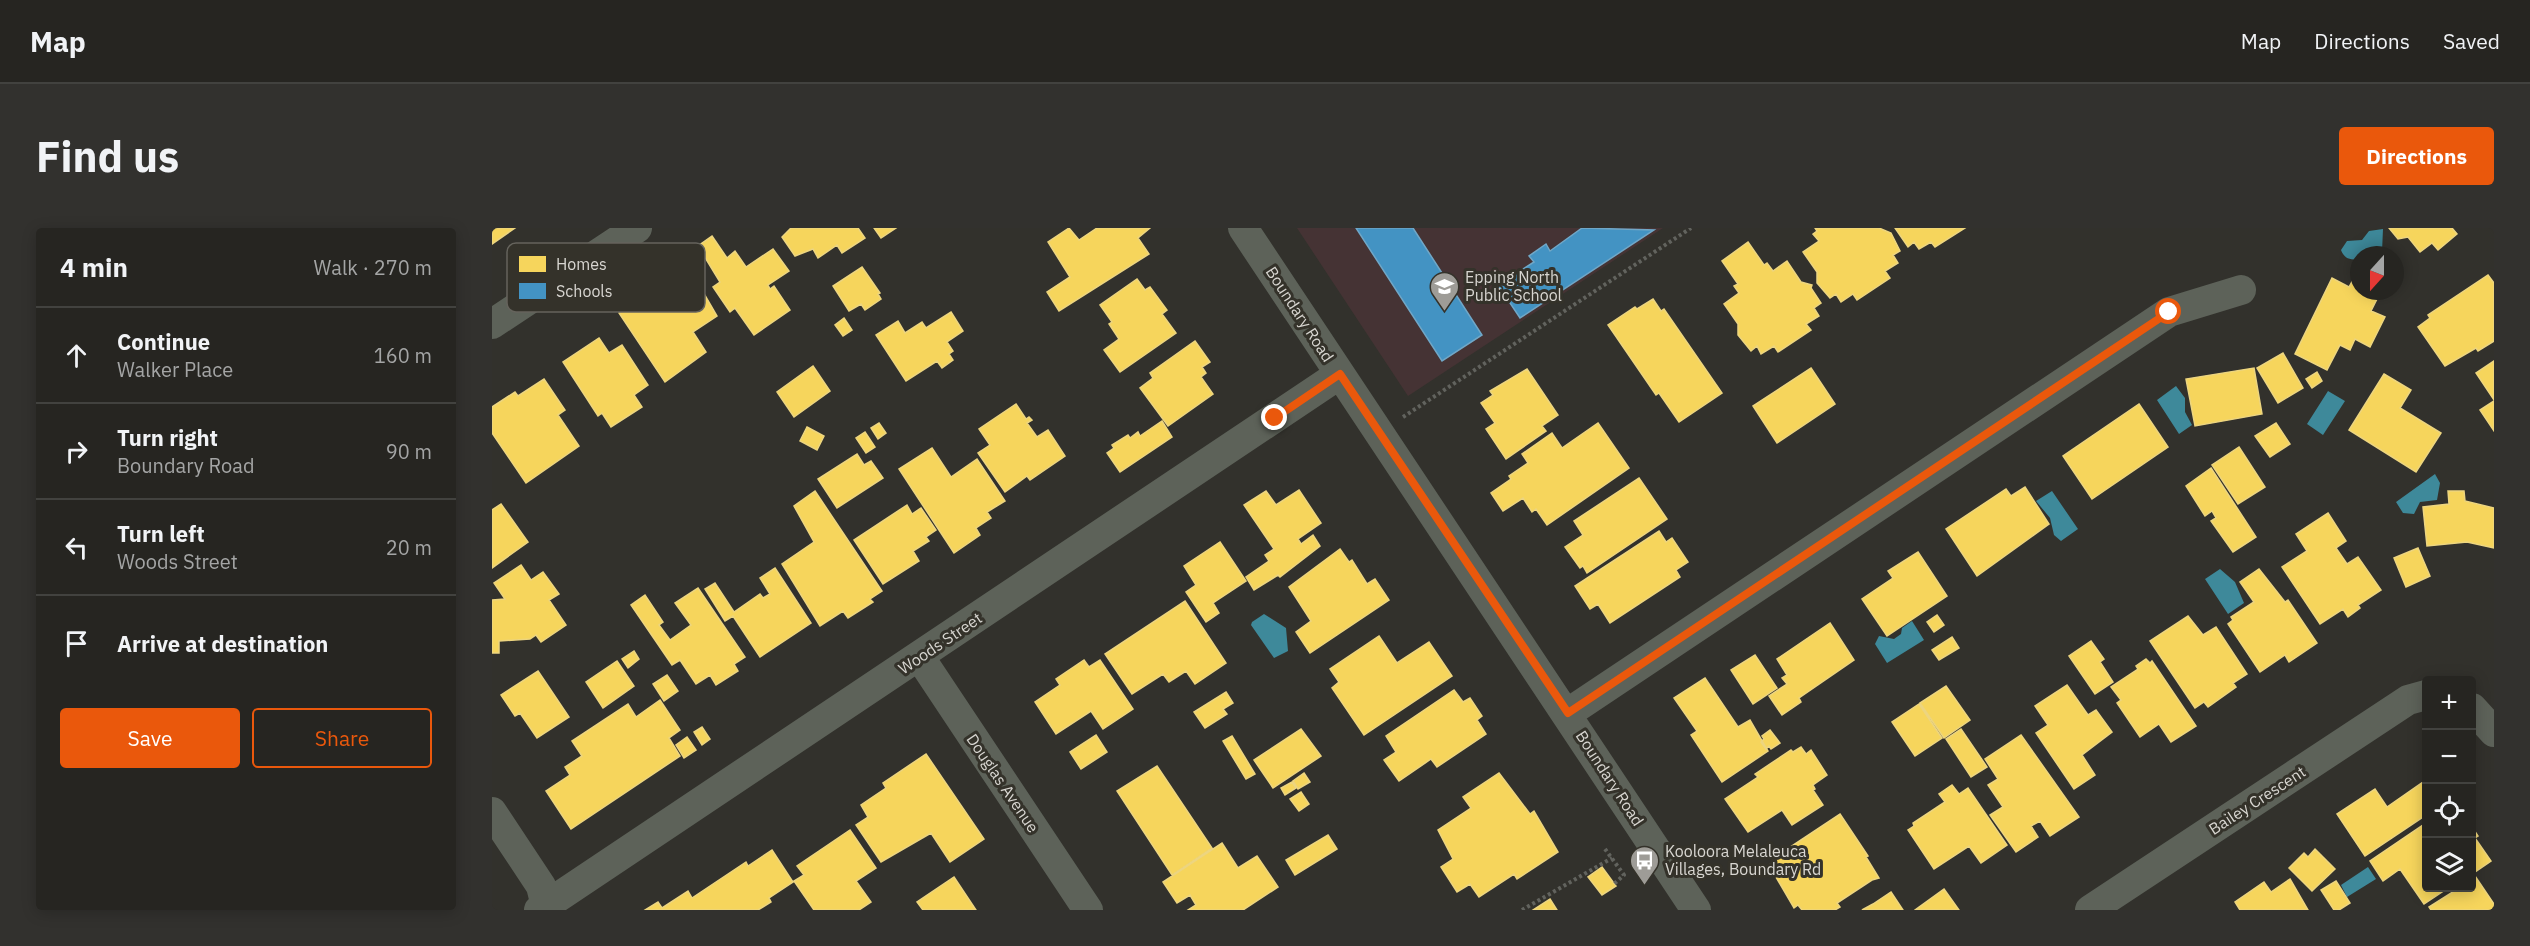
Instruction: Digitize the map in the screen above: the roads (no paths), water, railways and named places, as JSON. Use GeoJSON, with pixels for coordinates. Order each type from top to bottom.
{"type":"FeatureCollection","features":[{"type":"Feature","properties":{"kind":"street"},"geometry":{"type":"LineString","coordinates":[[614,243],[637,228]]}},
{"type":"Feature","properties":{"kind":"street","name":"Boundary Road"},"geometry":{"type":"LineString","coordinates":[[1243,228],[1568,713],[1696,910]]}},
{"type":"Feature","properties":{"kind":"street"},"geometry":{"type":"LineString","coordinates":[[1568,713],[2169,312],[2241,290]]}},
{"type":"Feature","properties":{"kind":"street"},"geometry":{"type":"LineString","coordinates":[[492,324],[510,312]]}},
{"type":"Feature","properties":{"kind":"street","name":"Woods Street"},"geometry":{"type":"LineString","coordinates":[[544,908],[1340,374]]}},
{"type":"Feature","properties":{"kind":"street","name":"Douglas Avenue"},"geometry":{"type":"LineString","coordinates":[[919,656],[1088,910]]}},
{"type":"Feature","properties":{"kind":"street","name":"Bailey Crescent"},"geometry":{"type":"LineString","coordinates":[[2090,910],[2408,700],[2422,696]]}},
{"type":"Feature","properties":{"kind":"street"},"geometry":{"type":"LineString","coordinates":[[2476,712],[2494,732]]}},
{"type":"Feature","properties":{"kind":"street"},"geometry":{"type":"LineString","coordinates":[[492,812],[540,886],[544,908]]}},
{"type":"Feature","properties":{"kind":"water"},"geometry":{"type":"Polygon","coordinates":[[[2383,229],[2382,246],[2350,246],[2350,258],[2344,256],[2341,250],[2347,241],[2362,240],[2369,231],[2383,229]]]}},
{"type":"Feature","properties":{"kind":"water"},"geometry":{"type":"Polygon","coordinates":[[[2176,386],[2185,398],[2185,412],[2192,425],[2179,434],[2157,400],[2176,386]]]}},
{"type":"Feature","properties":{"kind":"water"},"geometry":{"type":"Polygon","coordinates":[[[2328,391],[2345,401],[2323,435],[2307,424],[2328,391]]]}},
{"type":"Feature","properties":{"kind":"water"},"geometry":{"type":"Polygon","coordinates":[[[2435,474],[2440,483],[2437,500],[2420,502],[2414,514],[2403,513],[2396,502],[2435,474]]]}},
{"type":"Feature","properties":{"kind":"water"},"geometry":{"type":"Polygon","coordinates":[[[2052,491],[2078,529],[2061,541],[2054,535],[2050,518],[2036,501],[2052,491]]]}},
{"type":"Feature","properties":{"kind":"water"},"geometry":{"type":"Polygon","coordinates":[[[2220,569],[2235,582],[2244,603],[2228,614],[2205,579],[2220,569]]]}},
{"type":"Feature","properties":{"kind":"water"},"geometry":{"type":"Polygon","coordinates":[[[1264,614],[1286,628],[1288,651],[1274,658],[1251,625],[1264,614]]]}},
{"type":"Feature","properties":{"kind":"water"},"geometry":{"type":"Polygon","coordinates":[[[1912,621],[1924,640],[1887,663],[1875,644],[1879,636],[1894,639],[1901,634],[1902,628],[1912,621]]]}},
{"type":"Feature","properties":{"kind":"water"},"geometry":{"type":"Polygon","coordinates":[[[2368,867],[2376,879],[2347,897],[2341,885],[2368,867]]]}},
{"type":"Feature","properties":{"kind":"place","name":"Epping North Public School"},"geometry":{"type":"Point","coordinates":[1444,312]}},
{"type":"Feature","properties":{"kind":"place","name":"Kooloora Melaleuca Villages, Boundary Rd"},"geometry":{"type":"Point","coordinates":[1644,886]}}]}
